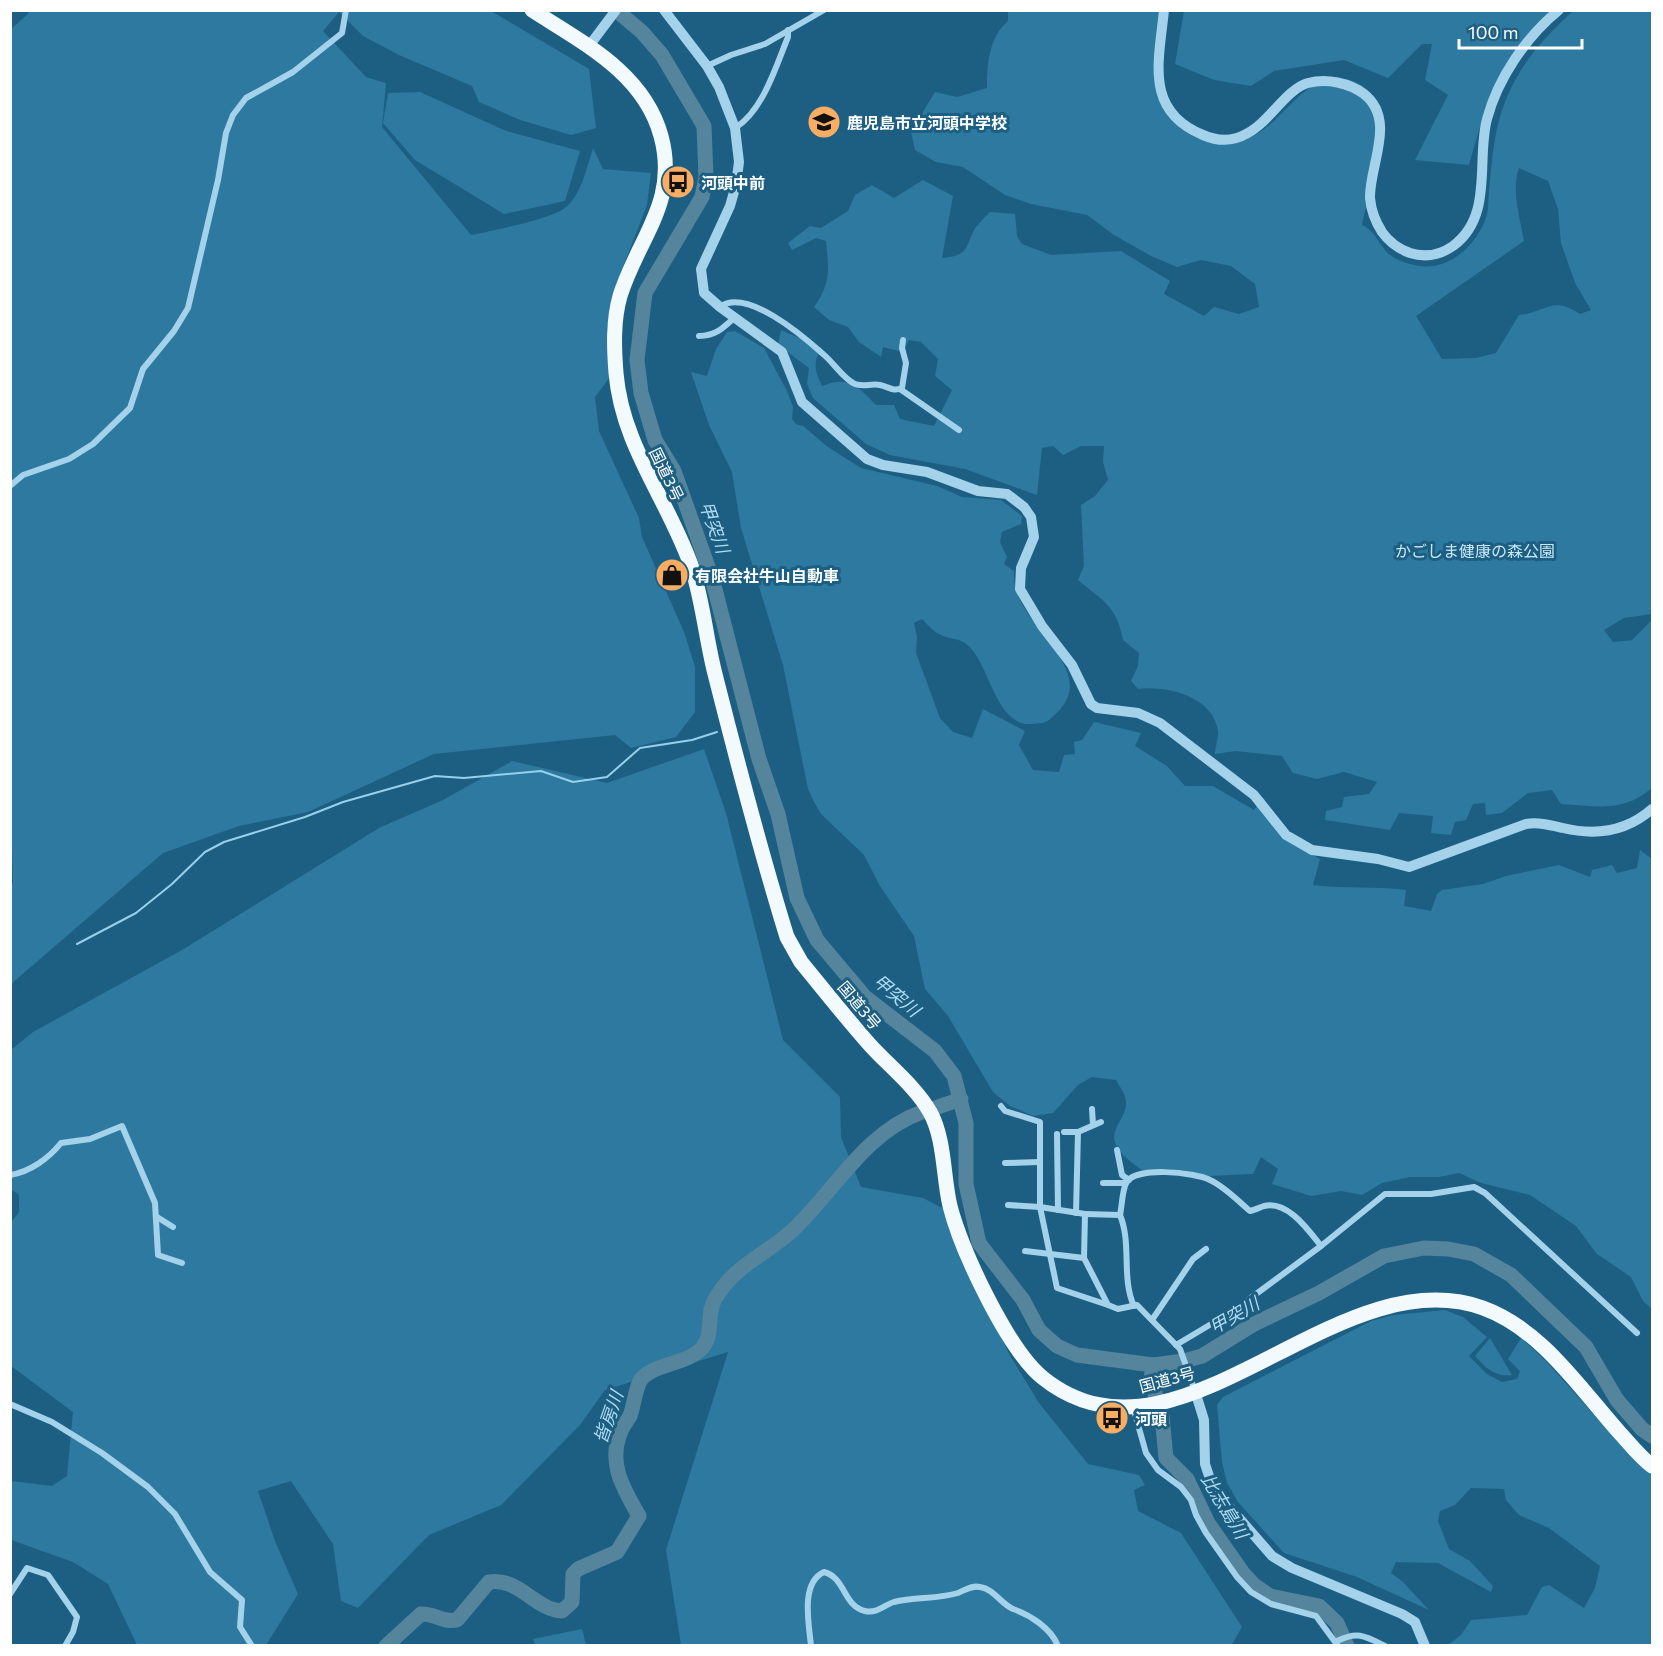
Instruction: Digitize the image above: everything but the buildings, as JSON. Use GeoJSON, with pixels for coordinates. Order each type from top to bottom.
{"type":"FeatureCollection","features":[{"type":"Feature","properties":{"kind":"highway","name":"国道3号"},"geometry":{"type":"LineString","coordinates":[[532,10],[589,46],[635,86],[649,106],[661,136],[666,160],[663,197],[630,270],[617,309],[615,349],[619,400],[633,443],[692,568],[715,674],[787,936],[801,962],[932,1115],[950,1208],[964,1251],[1022,1356],[1042,1377],[1070,1394],[1093,1403],[1133,1407],[1151,1405],[1168,1401],[1193,1387],[1364,1313],[1407,1301],[1443,1299],[1486,1310],[1532,1336],[1653,1466]]}},
{"type":"Feature","properties":{"kind":"street"},"geometry":{"type":"LineString","coordinates":[[10,486],[23,475],[69,459],[93,444],[130,408],[143,369],[174,331],[188,308],[218,180],[226,133],[233,115],[246,98],[293,72],[342,33],[346,10]]}},
{"type":"Feature","properties":{"kind":"street"},"geometry":{"type":"LineString","coordinates":[[589,46],[616,10]]}},
{"type":"Feature","properties":{"kind":"street"},"geometry":{"type":"LineString","coordinates":[[664,10],[707,66],[719,87],[735,128],[739,162],[733,197],[701,269],[704,293],[720,308],[782,351],[802,402],[867,459],[883,465],[927,472],[971,489],[1007,494],[1018,501],[1031,517],[1035,537],[1021,568],[1020,589],[1042,626],[1072,664],[1091,704],[1097,708],[1144,714],[1170,729],[1254,795],[1276,826],[1297,843],[1325,854],[1369,857],[1409,867],[1526,824],[1540,823],[1580,831],[1606,831],[1635,823],[1653,809]]}},
{"type":"Feature","properties":{"kind":"street"},"geometry":{"type":"LineString","coordinates":[[707,66],[765,44],[824,10]]}},
{"type":"Feature","properties":{"kind":"street"},"geometry":{"type":"LineString","coordinates":[[1164,10],[1157,76],[1161,92],[1170,112],[1197,132],[1223,140],[1244,136],[1262,124],[1295,90],[1309,83],[1346,84],[1371,100],[1378,120],[1380,139],[1370,196],[1373,213],[1382,231],[1395,246],[1410,253],[1430,255],[1453,246],[1472,224],[1480,197],[1487,119],[1500,86],[1522,49],[1558,10]]}},
{"type":"Feature","properties":{"kind":"street"},"geometry":{"type":"LineString","coordinates":[[735,128],[743,123],[761,98],[788,37],[788,30]]}},
{"type":"Feature","properties":{"kind":"street"},"geometry":{"type":"LineString","coordinates":[[720,308],[725,303],[739,302],[766,310],[824,354],[851,383],[900,389],[959,430]]}},
{"type":"Feature","properties":{"kind":"street"},"geometry":{"type":"LineString","coordinates":[[699,336],[710,336],[719,332],[734,318]]}},
{"type":"Feature","properties":{"kind":"street"},"geometry":{"type":"LineString","coordinates":[[900,389],[906,370],[903,340]]}},
{"type":"Feature","properties":{"kind":"street"},"geometry":{"type":"LineString","coordinates":[[1000,1106],[1005,1111],[1040,1122],[1040,1207],[1057,1288],[1118,1309],[1137,1305],[1178,1347],[1204,1420],[1205,1464],[1213,1488],[1280,1562],[1402,1614],[1415,1622],[1425,1646]]}},
{"type":"Feature","properties":{"kind":"street"},"geometry":{"type":"LineString","coordinates":[[1092,1109],[1093,1125]]}},
{"type":"Feature","properties":{"kind":"street"},"geometry":{"type":"LineString","coordinates":[[1059,1210],[1061,1133],[1078,1132],[1101,1122]]}},
{"type":"Feature","properties":{"kind":"street"},"geometry":{"type":"LineString","coordinates":[[10,1175],[35,1165],[53,1154],[61,1143],[90,1139],[122,1126],[155,1203],[158,1255],[182,1263]]}},
{"type":"Feature","properties":{"kind":"street"},"geometry":{"type":"LineString","coordinates":[[1076,1213],[1078,1132]]}},
{"type":"Feature","properties":{"kind":"street"},"geometry":{"type":"LineString","coordinates":[[1117,1150],[1122,1175],[1127,1181]]}},
{"type":"Feature","properties":{"kind":"street"},"geometry":{"type":"LineString","coordinates":[[1005,1163],[1040,1162]]}},
{"type":"Feature","properties":{"kind":"street"},"geometry":{"type":"LineString","coordinates":[[1102,1183],[1127,1181],[1133,1176],[1149,1173],[1186,1174],[1208,1179],[1223,1188],[1250,1211],[1272,1206],[1297,1216],[1321,1246]]}},
{"type":"Feature","properties":{"kind":"street"},"geometry":{"type":"LineString","coordinates":[[1127,1181],[1120,1215],[1126,1251],[1128,1292],[1134,1306]]}},
{"type":"Feature","properties":{"kind":"street"},"geometry":{"type":"LineString","coordinates":[[1178,1347],[1233,1311],[1321,1246],[1385,1194],[1431,1194],[1474,1187],[1485,1193],[1637,1333]]}},
{"type":"Feature","properties":{"kind":"street"},"geometry":{"type":"LineString","coordinates":[[1008,1205],[1085,1214],[1120,1215]]}},
{"type":"Feature","properties":{"kind":"street"},"geometry":{"type":"LineString","coordinates":[[1085,1214],[1084,1258],[1108,1305]]}},
{"type":"Feature","properties":{"kind":"street"},"geometry":{"type":"LineString","coordinates":[[157,1217],[173,1227]]}},
{"type":"Feature","properties":{"kind":"street"},"geometry":{"type":"LineString","coordinates":[[1152,1320],[1193,1259],[1206,1249]]}},
{"type":"Feature","properties":{"kind":"street"},"geometry":{"type":"LineString","coordinates":[[1025,1251],[1084,1258]]}},
{"type":"Feature","properties":{"kind":"street"},"geometry":{"type":"LineString","coordinates":[[10,1404],[52,1422],[102,1453],[148,1487],[175,1514],[210,1572],[242,1600],[240,1627],[252,1646]]}},
{"type":"Feature","properties":{"kind":"street"},"geometry":{"type":"LineString","coordinates":[[1133,1407],[1146,1453],[1158,1470],[1181,1487],[1191,1500],[1206,1533],[1237,1577],[1251,1592],[1271,1604],[1316,1616],[1338,1643],[1352,1634],[1366,1636],[1385,1646]]}},
{"type":"Feature","properties":{"kind":"street"},"geometry":{"type":"LineString","coordinates":[[10,1594],[27,1568],[48,1575],[76,1617],[73,1632],[65,1646]]}},
{"type":"Feature","properties":{"kind":"street"},"geometry":{"type":"LineString","coordinates":[[811,1646],[808,1599],[812,1583],[818,1575],[824,1572],[837,1577],[853,1604],[863,1611],[871,1612],[893,1602],[955,1594],[980,1587],[989,1590],[1010,1607],[1031,1616],[1050,1633],[1058,1646]]}},
{"type":"Feature","properties":{"kind":"green space"},"geometry":{"type":"Polygon","coordinates":[[[29,10],[491,11],[589,69],[596,128],[571,135],[520,120],[479,102],[472,86],[399,55],[363,36],[339,12],[323,31],[366,77],[386,83],[382,127],[471,235],[535,220],[566,207],[580,187],[593,148],[603,169],[651,173],[647,205],[616,285],[607,327],[610,377],[595,397],[599,431],[639,518],[642,537],[684,632],[695,667],[695,712],[676,737],[631,748],[615,735],[434,754],[308,812],[239,826],[163,853],[11,984],[10,887],[13,882],[10,783],[10,30],[28,14],[29,10]]]}},
{"type":"Feature","properties":{"kind":"green space","name":"かごしま健康の森公園"},"geometry":{"type":"Polygon","coordinates":[[[1008,11],[1167,11],[1161,71],[1170,106],[1195,136],[1230,141],[1250,137],[1267,127],[1308,89],[1325,81],[1350,80],[1367,90],[1377,104],[1381,123],[1376,166],[1362,225],[1371,231],[1393,257],[1412,265],[1431,266],[1453,259],[1478,235],[1488,209],[1494,143],[1503,108],[1520,72],[1544,40],[1573,11],[1652,11],[1652,614],[1624,618],[1604,630],[1613,642],[1632,640],[1652,620],[1652,788],[1630,801],[1609,806],[1561,804],[1552,790],[1528,793],[1502,813],[1486,815],[1485,803],[1473,804],[1466,820],[1455,822],[1451,835],[1431,833],[1433,816],[1399,813],[1390,830],[1325,820],[1326,811],[1342,807],[1344,797],[1369,794],[1377,782],[1344,772],[1317,779],[1293,773],[1282,756],[1236,751],[1215,754],[1218,731],[1214,719],[1198,701],[1174,691],[1138,689],[1131,681],[1138,666],[1139,653],[1123,640],[1117,619],[1108,605],[1078,580],[1084,566],[1081,505],[1095,496],[1108,480],[1103,462],[1104,446],[1081,446],[1063,455],[1053,446],[1042,448],[1037,495],[965,469],[890,455],[866,444],[813,398],[807,384],[809,368],[778,345],[781,330],[822,348],[816,367],[822,386],[839,382],[852,384],[864,392],[876,405],[894,405],[900,419],[934,426],[952,390],[935,376],[938,359],[921,342],[909,340],[903,352],[883,347],[881,357],[859,342],[848,327],[829,320],[814,307],[828,276],[826,241],[816,238],[792,250],[788,243],[810,226],[821,228],[848,211],[855,195],[872,185],[894,198],[923,180],[953,196],[942,258],[963,252],[976,227],[990,212],[1015,214],[1017,236],[1022,244],[1051,255],[1121,251],[1170,281],[1164,294],[1204,316],[1214,307],[1239,314],[1259,307],[1255,284],[1231,266],[1201,260],[1177,267],[1151,256],[1114,235],[1087,215],[1031,204],[1005,195],[963,167],[936,162],[915,150],[911,132],[935,92],[957,97],[987,88],[990,51],[997,35],[1008,21],[1008,11]],[[1519,168],[1516,195],[1524,241],[1416,316],[1442,359],[1476,358],[1496,353],[1519,315],[1556,305],[1570,308],[1580,314],[1591,310],[1575,283],[1561,243],[1558,209],[1548,181],[1519,168]]]}},
{"type":"Feature","properties":{"kind":"green space"},"geometry":{"type":"Polygon","coordinates":[[[1184,11],[1553,11],[1521,44],[1498,80],[1482,121],[1469,165],[1415,160],[1448,95],[1425,80],[1432,44],[1422,44],[1388,78],[1344,60],[1274,71],[1251,86],[1214,80],[1175,64],[1184,11]]]}},
{"type":"Feature","properties":{"kind":"green space"},"geometry":{"type":"Polygon","coordinates":[[[420,92],[506,131],[580,151],[565,201],[504,214],[415,160],[383,123],[388,93],[420,92]]]}},
{"type":"Feature","properties":{"kind":"green space"},"geometry":{"type":"Polygon","coordinates":[[[735,331],[764,348],[787,391],[793,407],[792,419],[828,447],[861,468],[937,486],[962,497],[1001,500],[1022,516],[1021,524],[1002,532],[1000,542],[1007,557],[1004,564],[1014,571],[1017,592],[1026,611],[1065,666],[1070,684],[1066,702],[1045,722],[1032,724],[1019,722],[1009,715],[1001,704],[973,651],[962,641],[937,633],[922,619],[914,623],[917,637],[916,653],[940,718],[953,732],[972,738],[983,709],[1025,731],[1019,745],[1033,770],[1059,772],[1064,755],[1075,754],[1074,742],[1082,740],[1094,722],[1141,733],[1135,746],[1167,766],[1185,786],[1213,786],[1254,810],[1263,797],[1289,842],[1320,859],[1313,885],[1406,890],[1404,906],[1431,911],[1437,894],[1442,890],[1483,884],[1506,876],[1559,865],[1590,877],[1592,870],[1612,865],[1617,873],[1637,868],[1640,850],[1652,859],[1652,1309],[1643,1301],[1631,1277],[1597,1254],[1576,1226],[1530,1195],[1481,1183],[1459,1173],[1439,1177],[1410,1177],[1382,1183],[1362,1195],[1341,1191],[1311,1196],[1272,1184],[1278,1169],[1261,1157],[1253,1174],[1209,1176],[1183,1170],[1142,1170],[1122,1154],[1115,1141],[1114,1135],[1124,1114],[1126,1102],[1116,1080],[1092,1077],[1078,1085],[1053,1113],[1033,1116],[1010,1106],[993,1092],[948,1016],[925,989],[914,936],[880,886],[864,855],[821,814],[808,789],[783,665],[741,528],[732,472],[709,425],[691,372],[707,376],[716,349],[727,332],[735,331]]]}},
{"type":"Feature","properties":{"kind":"green space"},"geometry":{"type":"Polygon","coordinates":[[[704,749],[726,813],[783,1040],[840,1097],[841,1137],[861,1187],[923,1198],[948,1211],[1008,1352],[1039,1403],[1088,1464],[1139,1475],[1145,1485],[1134,1490],[1138,1511],[1181,1533],[1242,1627],[1231,1646],[681,1645],[666,1550],[728,1352],[605,1390],[580,1425],[501,1505],[429,1535],[358,1608],[341,1601],[333,1544],[291,1481],[258,1491],[275,1541],[298,1594],[266,1645],[137,1645],[108,1584],[73,1562],[11,1540],[11,1481],[52,1486],[67,1476],[73,1412],[11,1366],[10,1224],[19,1212],[19,1195],[11,1189],[11,1050],[33,1032],[182,950],[379,828],[443,800],[512,761],[607,783],[704,749]]]}},
{"type":"Feature","properties":{"kind":"green space"},"geometry":{"type":"Polygon","coordinates":[[[1445,1310],[1463,1317],[1487,1337],[1469,1356],[1487,1374],[1502,1382],[1517,1379],[1520,1371],[1508,1359],[1521,1338],[1546,1361],[1639,1465],[1652,1475],[1652,1645],[1448,1645],[1461,1635],[1471,1620],[1527,1615],[1542,1587],[1549,1585],[1584,1608],[1595,1588],[1600,1566],[1549,1528],[1519,1515],[1506,1500],[1504,1489],[1471,1488],[1455,1505],[1440,1511],[1438,1521],[1449,1549],[1470,1561],[1493,1586],[1491,1592],[1438,1563],[1396,1562],[1391,1573],[1403,1582],[1429,1610],[1357,1577],[1284,1553],[1238,1502],[1227,1483],[1222,1462],[1217,1405],[1223,1397],[1371,1321],[1393,1315],[1445,1310]]]}},
{"type":"Feature","properties":{"kind":"green space"},"geometry":{"type":"Polygon","coordinates":[[[1490,1338],[1512,1375],[1495,1373],[1475,1356],[1490,1338]]]}},
{"type":"Feature","properties":{"kind":"green space"},"geometry":{"type":"Polygon","coordinates":[[[582,1629],[586,1645],[535,1645],[533,1639],[582,1629]]]}},
{"type":"Feature","properties":{"kind":"waterway","name":"甲突川"},"geometry":{"type":"LineString","coordinates":[[616,10],[642,32],[662,55],[704,126],[706,177],[702,197],[645,293],[637,360],[641,393],[655,440],[674,471],[712,578],[759,759],[778,814],[797,898],[817,940],[865,997],[935,1051],[954,1076],[966,1123],[966,1184],[979,1243],[1023,1300],[1039,1330],[1057,1346],[1077,1355],[1153,1365],[1184,1361],[1202,1356],[1254,1324],[1319,1293],[1384,1256],[1424,1248],[1448,1249],[1474,1254],[1511,1275],[1586,1347],[1617,1400],[1642,1429],[1652,1436]]}},
{"type":"Feature","properties":{"kind":"waterway"},"geometry":{"type":"LineString","coordinates":[[77,944],[136,913],[172,884],[205,852],[224,842],[305,817],[343,802],[435,776],[464,778],[541,771],[573,782],[607,777],[640,748],[692,740],[717,732]]}},
{"type":"Feature","properties":{"kind":"waterway","name":"皆房川"},"geometry":{"type":"LineString","coordinates":[[935,1108],[961,1099]]}},
{"type":"Feature","properties":{"kind":"waterway","name":"皆房川"},"geometry":{"type":"LineString","coordinates":[[386,1646],[421,1614],[452,1621],[457,1620],[489,1582],[509,1584],[552,1609],[562,1611],[572,1602],[573,1574],[578,1569],[617,1552],[639,1516],[619,1476],[616,1454],[617,1443],[630,1416],[640,1381],[652,1371],[688,1358],[703,1347],[708,1336],[712,1305],[733,1276],[796,1227],[853,1162],[884,1133],[922,1112]]}},
{"type":"Feature","properties":{"kind":"waterway","name":"比志島川"},"geometry":{"type":"LineString","coordinates":[[1153,1365],[1151,1380],[1162,1417],[1166,1458],[1187,1479],[1208,1523],[1254,1585],[1270,1596],[1319,1606],[1337,1623],[1347,1646]]}},
{"type":"Feature","properties":{"kind":"place","name":"鹿児島市立河頭中学校"},"geometry":{"type":"Point","coordinates":[824,122]}},
{"type":"Feature","properties":{"kind":"place","name":"河頭中前"},"geometry":{"type":"Point","coordinates":[678,182]}},
{"type":"Feature","properties":{"kind":"place","name":"有限会社牛山自動車"},"geometry":{"type":"Point","coordinates":[672,575]}},
{"type":"Feature","properties":{"kind":"place","name":"河頭"},"geometry":{"type":"Point","coordinates":[1112,1418]}}]}
